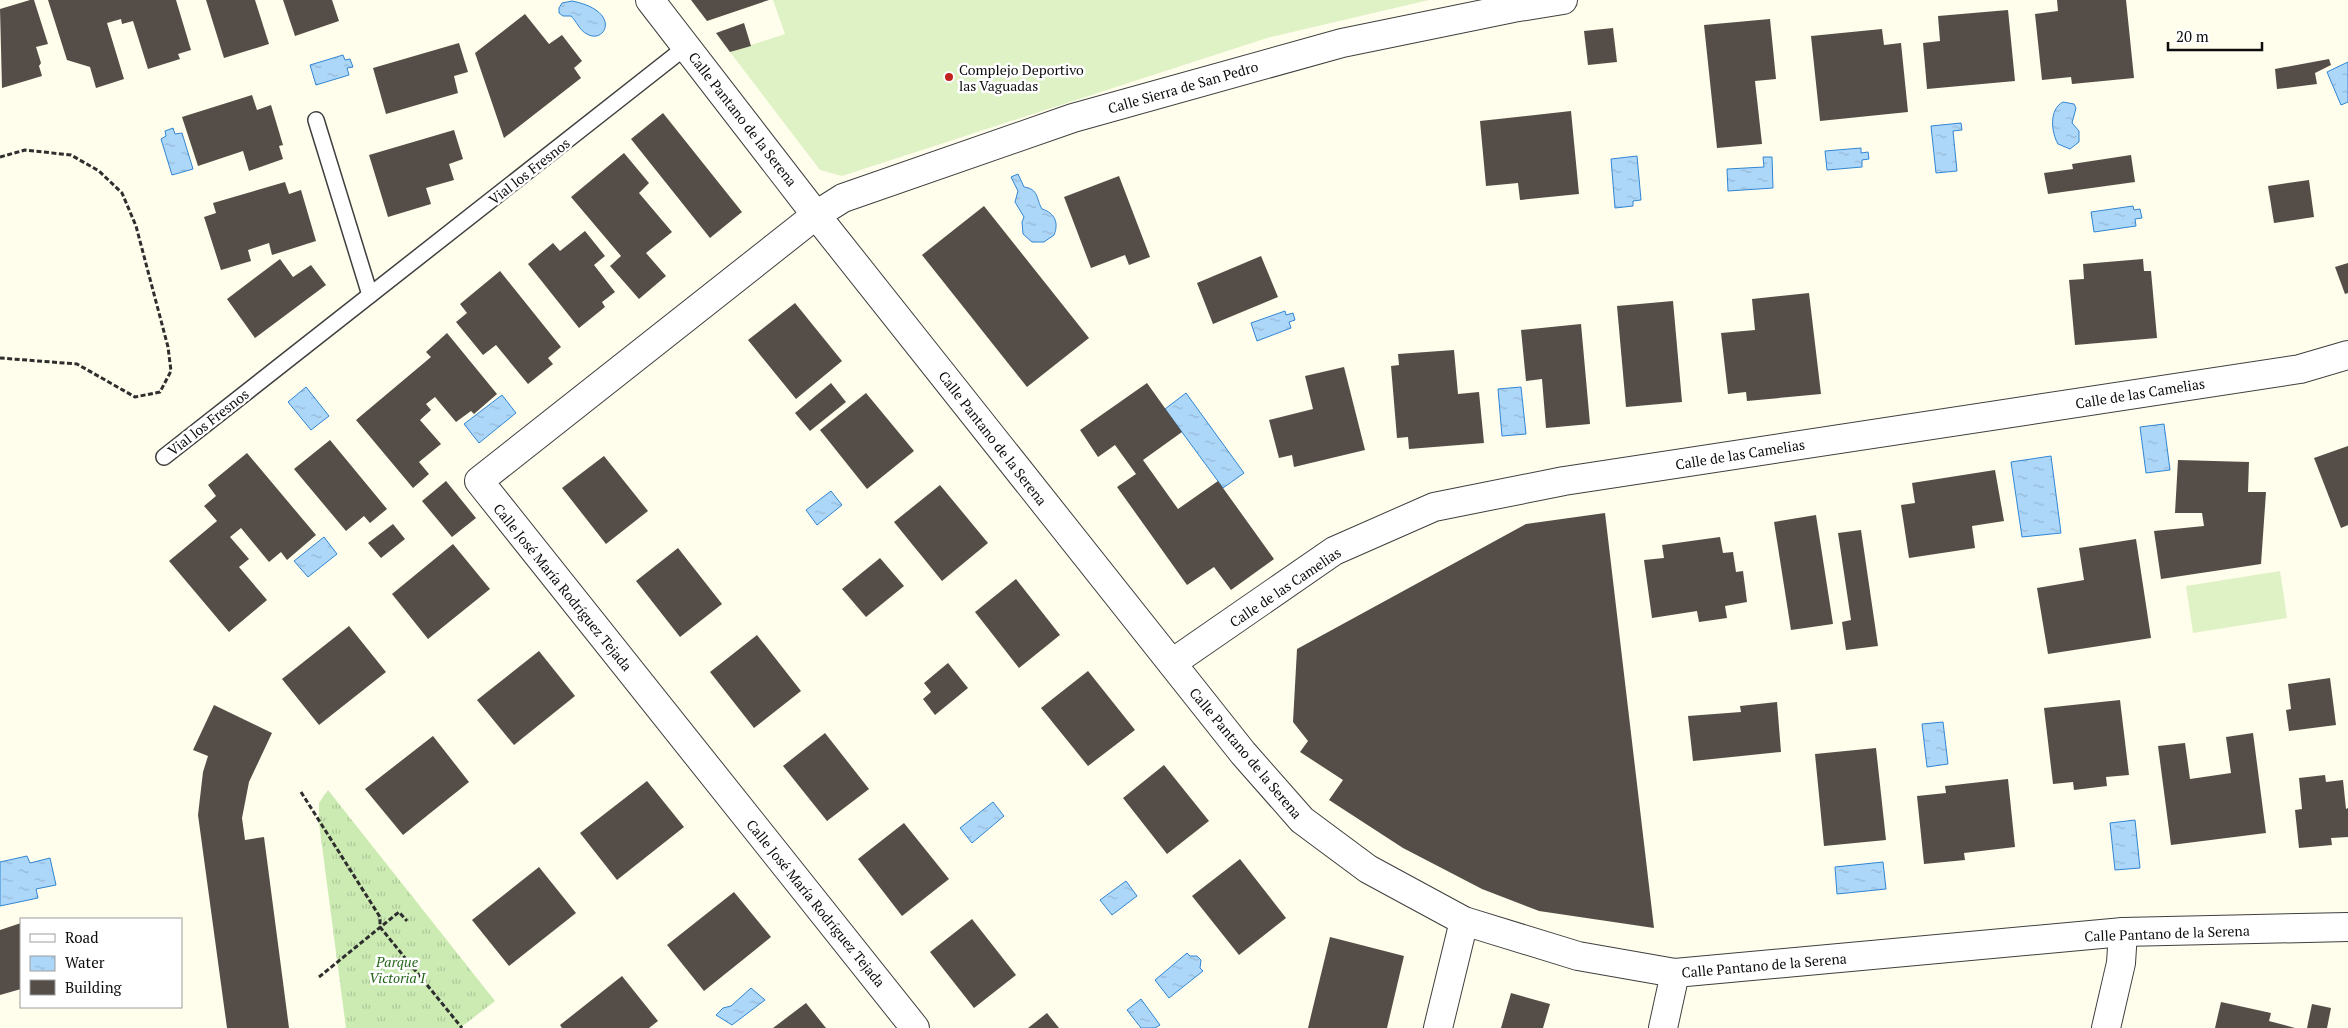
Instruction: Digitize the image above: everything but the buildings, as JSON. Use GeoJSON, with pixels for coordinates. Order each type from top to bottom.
{"type":"FeatureCollection","features":[{"type":"Feature","properties":{"kind":"street","name":"Calle Pantano de la Serena"},"geometry":{"type":"LineString","coordinates":[[650,0],[816,216],[1243,753],[1302,820],[1368,869],[1464,921],[1578,956],[1675,973],[2123,932],[2348,927]]}},
{"type":"Feature","properties":{"kind":"street","name":"Calle Sierra de San Pedro"},"geometry":{"type":"LineString","coordinates":[[816,216],[843,198],[1073,118],[1342,43],[1514,4],[1563,0]]}},
{"type":"Feature","properties":{"kind":"street","name":"Calle José María Rodríguez Tejada"},"geometry":{"type":"LineString","coordinates":[[816,216],[479,481],[915,1028]]}},
{"type":"Feature","properties":{"kind":"street","name":"Calle de las Camelias"},"geometry":{"type":"LineString","coordinates":[[1172,664],[1334,551],[1434,507],[1564,481],[2300,369],[2348,355]]}},
{"type":"Feature","properties":{"kind":"street"},"geometry":{"type":"LineString","coordinates":[[1438,1028],[1464,921]]}},
{"type":"Feature","properties":{"kind":"street"},"geometry":{"type":"LineString","coordinates":[[2106,1028],[2121,963],[2123,932]]}},
{"type":"Feature","properties":{"kind":"street"},"geometry":{"type":"LineString","coordinates":[[1663,1028],[1675,973]]}},
{"type":"Feature","properties":{"kind":"lane","name":"Vial los Fresnos"},"geometry":{"type":"LineString","coordinates":[[164,457],[687,46]]}},
{"type":"Feature","properties":{"kind":"lane"},"geometry":{"type":"LineString","coordinates":[[316,120],[370,295]]}},
{"type":"Feature","properties":{"kind":"path"},"geometry":{"type":"LineString","coordinates":[[0,158],[25,150],[71,155],[99,170],[122,193],[136,226],[168,348],[171,371],[160,392],[135,397],[77,364],[0,358]]}},
{"type":"Feature","properties":{"kind":"path"},"geometry":{"type":"LineString","coordinates":[[301,792],[380,917],[380,927],[462,1028]]}},
{"type":"Feature","properties":{"kind":"path"},"geometry":{"type":"LineString","coordinates":[[319,977],[399,912],[407,921]]}},
{"type":"Feature","properties":{"kind":"green space","name":"Complejo Deportivo las Vaguadas"},"geometry":{"type":"Polygon","coordinates":[[[773,0],[1429,0],[1267,38],[842,176],[820,170],[730,52],[785,34],[773,0]]]}},
{"type":"Feature","properties":{"kind":"green space"},"geometry":{"type":"Polygon","coordinates":[[[2280,571],[2287,618],[2193,633],[2186,586],[2280,571]]]}},
{"type":"Feature","properties":{"kind":"green space","name":"Parque Victoria I"},"geometry":{"type":"Polygon","coordinates":[[[328,790],[495,1001],[460,1028],[346,1028],[319,823],[319,803],[328,790]]]}},
{"type":"Feature","properties":{"kind":"water"},"geometry":{"type":"Polygon","coordinates":[[[572,1],[588,6],[598,12],[604,19],[604,31],[594,36],[587,34],[582,31],[571,16],[563,16],[559,13],[562,3],[572,1]]]}},
{"type":"Feature","properties":{"kind":"water"},"geometry":{"type":"Polygon","coordinates":[[[343,55],[345,60],[350,59],[353,67],[347,68],[349,75],[316,85],[310,65],[343,55]]]}},
{"type":"Feature","properties":{"kind":"water"},"geometry":{"type":"Polygon","coordinates":[[[2348,62],[2348,102],[2341,105],[2327,72],[2348,62]]]}},
{"type":"Feature","properties":{"kind":"water"},"geometry":{"type":"Polygon","coordinates":[[[2063,102],[2074,104],[2076,108],[2072,123],[2079,131],[2079,142],[2070,149],[2058,144],[2053,127],[2055,110],[2063,102]]]}},
{"type":"Feature","properties":{"kind":"water"},"geometry":{"type":"Polygon","coordinates":[[[1961,123],[1962,130],[1953,131],[1957,171],[1936,173],[1931,126],[1961,123]]]}},
{"type":"Feature","properties":{"kind":"water"},"geometry":{"type":"Polygon","coordinates":[[[173,128],[175,134],[182,133],[193,169],[172,175],[161,139],[166,136],[165,131],[173,128]]]}},
{"type":"Feature","properties":{"kind":"water"},"geometry":{"type":"Polygon","coordinates":[[[1861,148],[1861,153],[1868,152],[1869,159],[1862,160],[1862,167],[1827,170],[1825,151],[1861,148]]]}},
{"type":"Feature","properties":{"kind":"water"},"geometry":{"type":"Polygon","coordinates":[[[1637,156],[1641,200],[1633,201],[1633,206],[1615,208],[1611,159],[1637,156]]]}},
{"type":"Feature","properties":{"kind":"water"},"geometry":{"type":"Polygon","coordinates":[[[1763,157],[1772,157],[1773,188],[1728,191],[1727,169],[1764,167],[1763,157]]]}},
{"type":"Feature","properties":{"kind":"water"},"geometry":{"type":"Polygon","coordinates":[[[1018,174],[1024,187],[1035,192],[1042,209],[1050,213],[1055,219],[1054,235],[1044,242],[1032,242],[1023,234],[1022,222],[1024,217],[1015,202],[1018,191],[1011,177],[1018,174]]]}},
{"type":"Feature","properties":{"kind":"water"},"geometry":{"type":"Polygon","coordinates":[[[2133,206],[2134,210],[2140,209],[2142,218],[2135,219],[2136,226],[2094,232],[2091,212],[2133,206]]]}},
{"type":"Feature","properties":{"kind":"water"},"geometry":{"type":"Polygon","coordinates":[[[1285,311],[1286,315],[1293,313],[1295,320],[1289,322],[1291,328],[1257,341],[1251,323],[1285,311]]]}},
{"type":"Feature","properties":{"kind":"water"},"geometry":{"type":"Polygon","coordinates":[[[306,387],[329,416],[311,430],[288,402],[306,387]]]}},
{"type":"Feature","properties":{"kind":"water"},"geometry":{"type":"Polygon","coordinates":[[[1521,387],[1526,434],[1502,436],[1498,389],[1521,387]]]}},
{"type":"Feature","properties":{"kind":"water"},"geometry":{"type":"Polygon","coordinates":[[[1186,393],[1244,473],[1223,488],[1165,409],[1186,393]]]}},
{"type":"Feature","properties":{"kind":"water"},"geometry":{"type":"Polygon","coordinates":[[[502,395],[516,413],[479,443],[464,424],[502,395]]]}},
{"type":"Feature","properties":{"kind":"water"},"geometry":{"type":"Polygon","coordinates":[[[2164,424],[2170,470],[2146,473],[2140,427],[2164,424]]]}},
{"type":"Feature","properties":{"kind":"water"},"geometry":{"type":"Polygon","coordinates":[[[2051,456],[2061,533],[2022,537],[2011,462],[2051,456]]]}},
{"type":"Feature","properties":{"kind":"water"},"geometry":{"type":"Polygon","coordinates":[[[831,491],[842,505],[817,525],[806,510],[831,491]]]}},
{"type":"Feature","properties":{"kind":"water"},"geometry":{"type":"Polygon","coordinates":[[[324,537],[337,554],[308,577],[294,561],[324,537]]]}},
{"type":"Feature","properties":{"kind":"water"},"geometry":{"type":"Polygon","coordinates":[[[1943,722],[1948,764],[1927,767],[1922,724],[1943,722]]]}},
{"type":"Feature","properties":{"kind":"water"},"geometry":{"type":"Polygon","coordinates":[[[993,802],[1004,816],[972,843],[960,828],[993,802]]]}},
{"type":"Feature","properties":{"kind":"water"},"geometry":{"type":"Polygon","coordinates":[[[2135,820],[2140,868],[2115,870],[2110,823],[2135,820]]]}},
{"type":"Feature","properties":{"kind":"water"},"geometry":{"type":"Polygon","coordinates":[[[27,856],[30,863],[50,858],[56,885],[36,889],[38,898],[0,906],[0,862],[27,856]]]}},
{"type":"Feature","properties":{"kind":"water"},"geometry":{"type":"Polygon","coordinates":[[[1883,862],[1886,889],[1837,894],[1835,867],[1883,862]]]}},
{"type":"Feature","properties":{"kind":"water"},"geometry":{"type":"Polygon","coordinates":[[[1126,881],[1137,896],[1112,915],[1100,900],[1126,881]]]}},
{"type":"Feature","properties":{"kind":"water"},"geometry":{"type":"Polygon","coordinates":[[[1187,953],[1190,956],[1197,956],[1201,960],[1200,968],[1203,971],[1169,998],[1155,980],[1187,953]]]}},
{"type":"Feature","properties":{"kind":"water"},"geometry":{"type":"Polygon","coordinates":[[[751,988],[765,1000],[732,1025],[716,1015],[723,1008],[731,1006],[751,988]]]}},
{"type":"Feature","properties":{"kind":"water"},"geometry":{"type":"Polygon","coordinates":[[[1141,999],[1160,1025],[1155,1028],[1141,1028],[1127,1010],[1141,999]]]}},
{"type":"Feature","properties":{"kind":"place","name":"Complejo Deportivo las Vaguadas"},"geometry":{"type":"Point","coordinates":[949,77]}}]}
